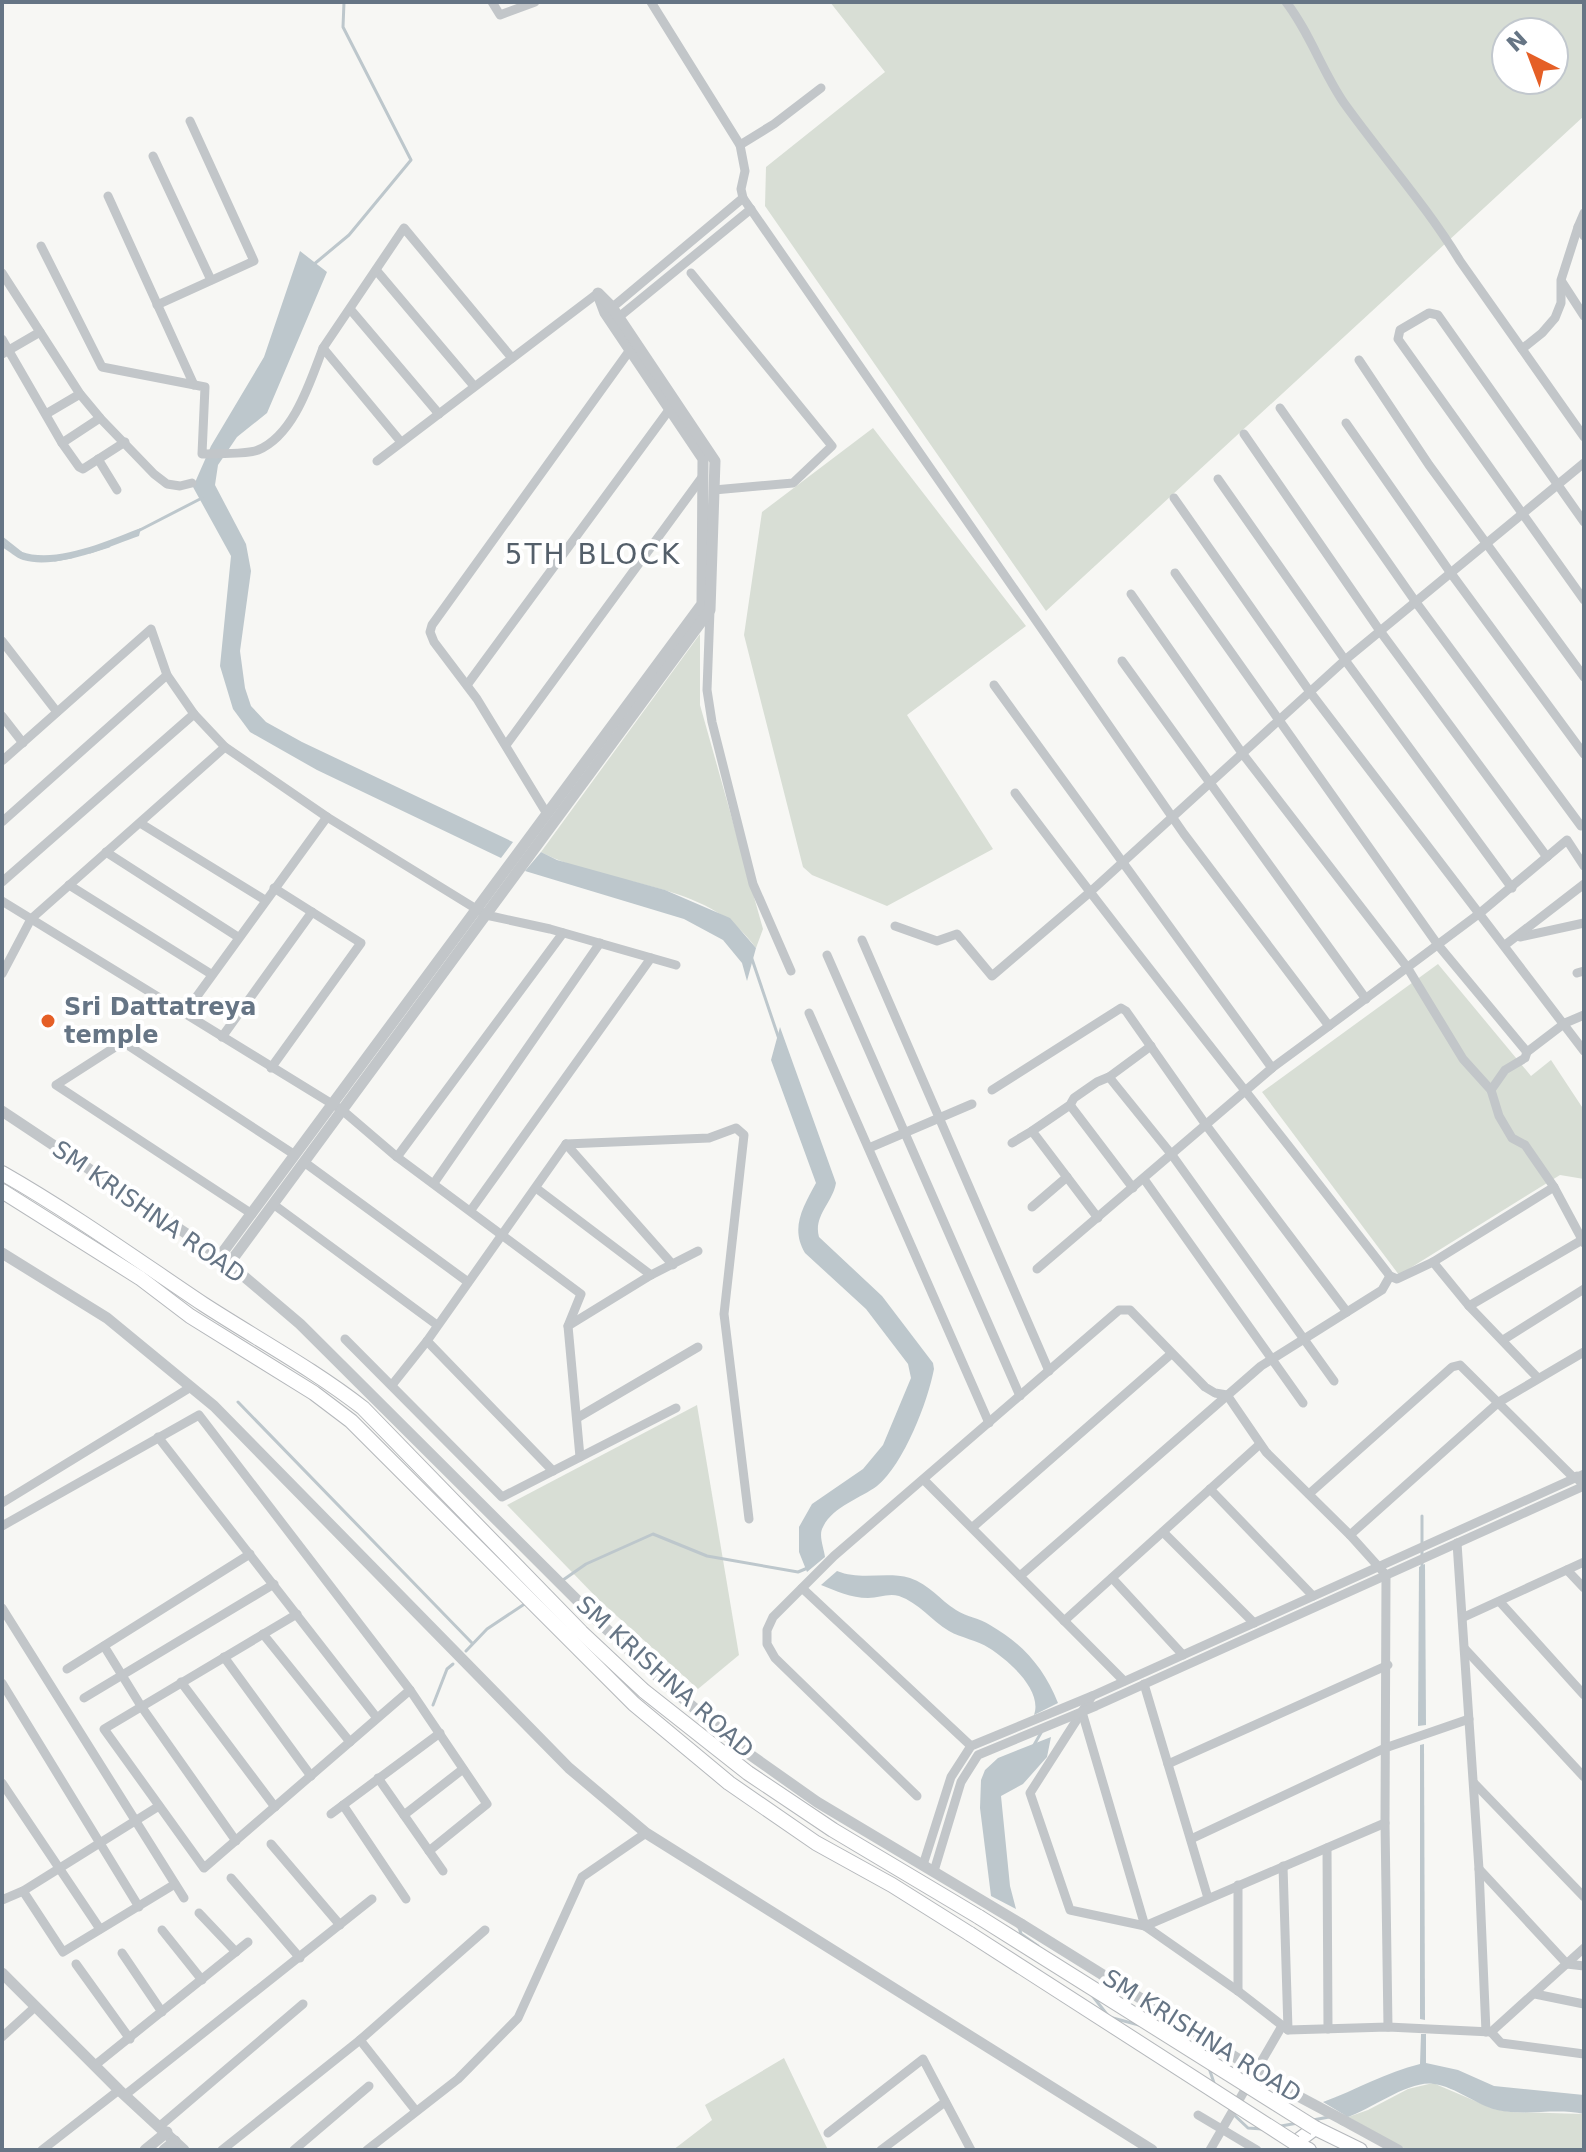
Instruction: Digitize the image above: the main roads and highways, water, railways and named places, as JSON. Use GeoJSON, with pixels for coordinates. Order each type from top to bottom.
{"type":"FeatureCollection","features":[{"type":"Feature","properties":{"kind":"main road","name":"SM KRISHNA ROAD"},"geometry":{"type":"LineString","coordinates":[[4,1174],[45,1197],[214,1311],[325,1379],[363,1408],[581,1632],[644,1691],[748,1773],[833,1830],[979,1917],[1315,2128],[1360,2150]]}},
{"type":"Feature","properties":{"kind":"main road","name":"SM KRISHNA ROAD"},"geometry":{"type":"LineString","coordinates":[[2,1191],[140,1278],[190,1316],[314,1393],[351,1421],[634,1704],[729,1783],[816,1843],[892,1885],[1309,2150]]}},
{"type":"Feature","properties":{"kind":"main road"},"geometry":{"type":"LineString","coordinates":[[1295,2143],[1315,2128]]}},
{"type":"Feature","properties":{"kind":"waterway"},"geometry":{"type":"LineString","coordinates":[[313,265],[349,235],[411,160],[343,27],[344,2]]}},
{"type":"Feature","properties":{"kind":"waterway"},"geometry":{"type":"LineString","coordinates":[[138,531],[202,498]]}},
{"type":"Feature","properties":{"kind":"waterway"},"geometry":{"type":"LineString","coordinates":[[2,538],[21,553]]}},
{"type":"Feature","properties":{"kind":"waterway"},"geometry":{"type":"LineString","coordinates":[[90,552],[109,546]]}},
{"type":"Feature","properties":{"kind":"waterway"},"geometry":{"type":"LineString","coordinates":[[55,560],[71,557]]}},
{"type":"Feature","properties":{"kind":"waterway"},"geometry":{"type":"LineString","coordinates":[[752,959],[779,1039]]}},
{"type":"Feature","properties":{"kind":"waterway"},"geometry":{"type":"LineString","coordinates":[[238,1402],[472,1643]]}},
{"type":"Feature","properties":{"kind":"waterway"},"geometry":{"type":"LineString","coordinates":[[1422,1516],[1422,1569]]}},
{"type":"Feature","properties":{"kind":"waterway"},"geometry":{"type":"LineString","coordinates":[[563,1580],[586,1564],[653,1534],[707,1556],[798,1572],[810,1567]]}},
{"type":"Feature","properties":{"kind":"waterway"},"geometry":{"type":"LineString","coordinates":[[466,1651],[487,1629],[526,1603]]}},
{"type":"Feature","properties":{"kind":"waterway"},"geometry":{"type":"LineString","coordinates":[[433,1705],[447,1669],[453,1664]]}},
{"type":"Feature","properties":{"kind":"waterway"},"geometry":{"type":"LineString","coordinates":[[1034,1745],[1042,1731]]}},
{"type":"Feature","properties":{"kind":"waterway"},"geometry":{"type":"LineString","coordinates":[[1019,1927],[1021,1934],[1038,1946]]}},
{"type":"Feature","properties":{"kind":"waterway"},"geometry":{"type":"LineString","coordinates":[[1091,1994],[1109,2017],[1139,2025]]}},
{"type":"Feature","properties":{"kind":"waterway"},"geometry":{"type":"LineString","coordinates":[[1209,2068],[1214,2083]]}},
{"type":"Feature","properties":{"kind":"waterway"},"geometry":{"type":"LineString","coordinates":[[1232,2113],[1248,2128],[1262,2129]]}},
{"type":"Feature","properties":{"kind":"waterway"},"geometry":{"type":"LineString","coordinates":[[1313,2120],[1329,2117]]}},
{"type":"Feature","properties":{"kind":"waterway"},"geometry":{"type":"LineString","coordinates":[[1281,2126],[1298,2123]]}},
{"type":"Feature","properties":{"kind":"place","name":"Sri Dattatreya temple"},"geometry":{"type":"Point","coordinates":[48,1021]}},
{"type":"Feature","properties":{"kind":"district","name":"5TH BLOCK"},"geometry":{"type":"Point","coordinates":[593,554]}}]}
